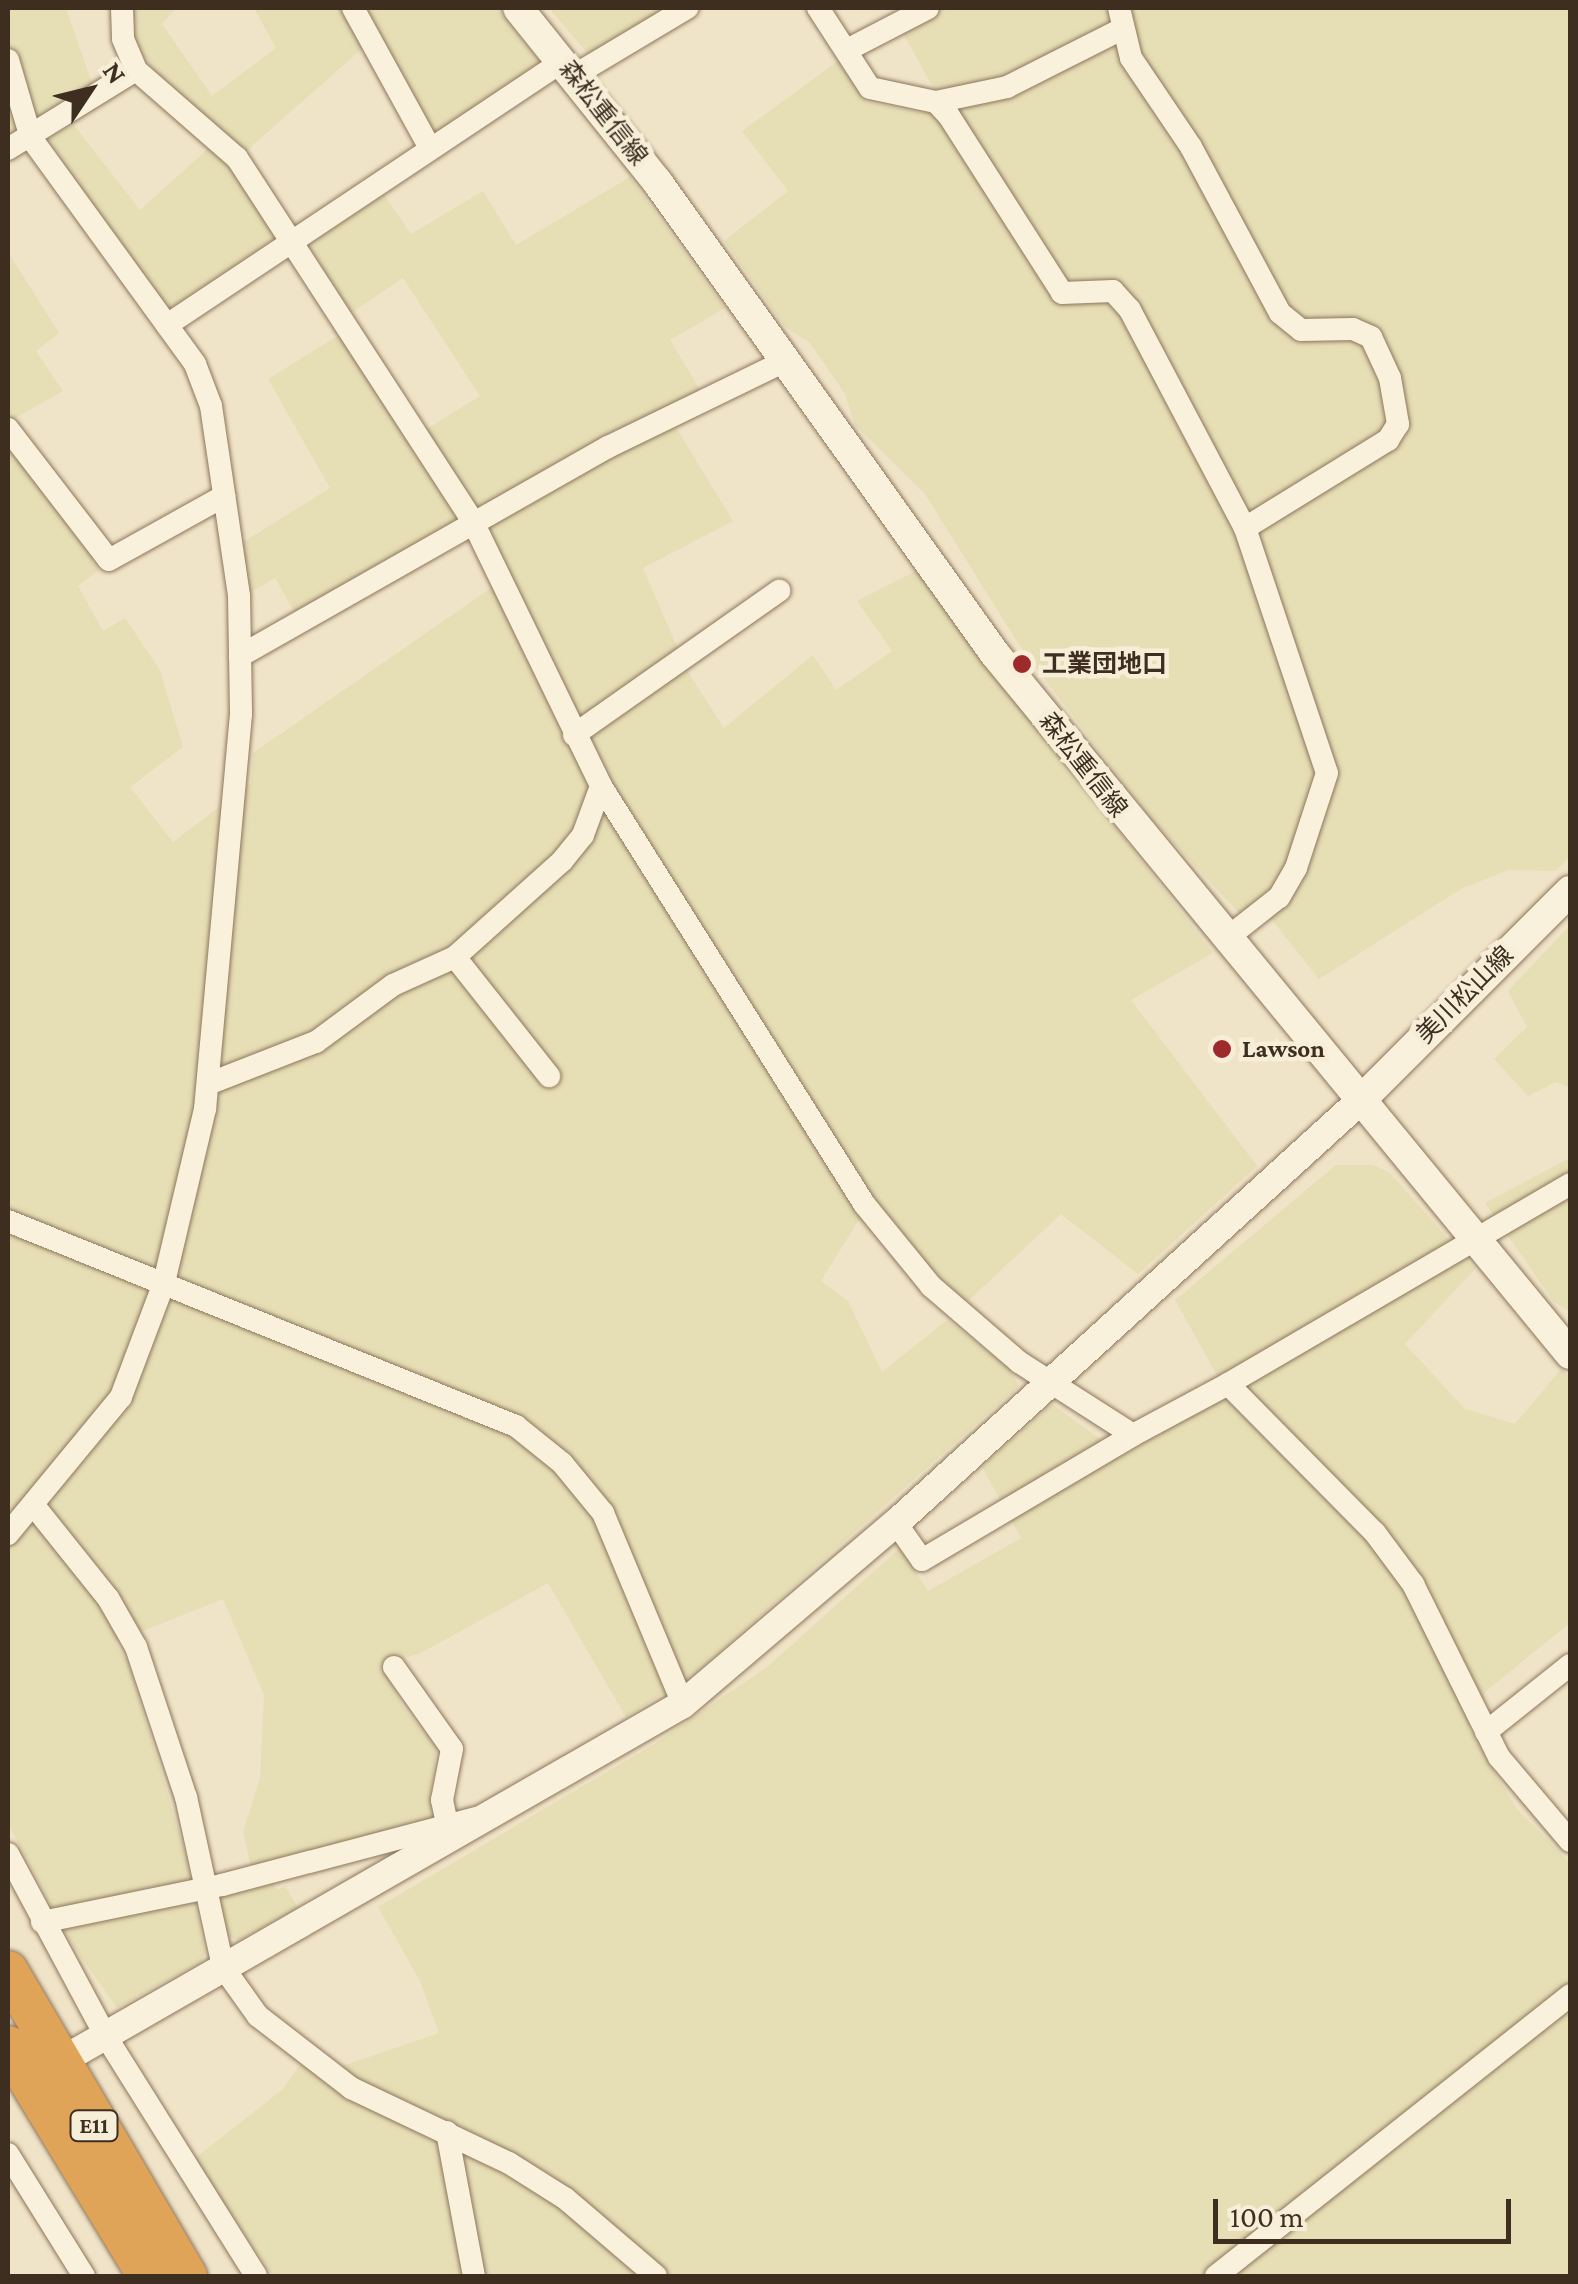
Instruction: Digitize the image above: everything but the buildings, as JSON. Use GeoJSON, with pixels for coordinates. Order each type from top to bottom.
{"type":"FeatureCollection","features":[{"type":"Feature","properties":{"kind":"highway","name":"E11"},"geometry":{"type":"LineString","coordinates":[[8,1971],[186,2276]]}},
{"type":"Feature","properties":{"kind":"highway","name":"E11"},"geometry":{"type":"LineString","coordinates":[[8,2046],[148,2276]]}},
{"type":"Feature","properties":{"kind":"main road","name":"森松重信線"},"geometry":{"type":"LineString","coordinates":[[518,8],[569,68],[995,654],[1570,1354]]}},
{"type":"Feature","properties":{"kind":"main road","name":"美川松山線"},"geometry":{"type":"LineString","coordinates":[[1360,1101],[1570,891]]}},
{"type":"Feature","properties":{"kind":"street"},"geometry":{"type":"LineString","coordinates":[[122,8],[122,39],[136,70],[237,158],[473,522],[601,786],[865,1205],[931,1286],[1019,1362],[1133,1435]]}},
{"type":"Feature","properties":{"kind":"street"},"geometry":{"type":"LineString","coordinates":[[353,8],[430,148]]}},
{"type":"Feature","properties":{"kind":"street"},"geometry":{"type":"LineString","coordinates":[[167,326],[290,239],[430,148],[569,68],[687,8]]}},
{"type":"Feature","properties":{"kind":"street"},"geometry":{"type":"LineString","coordinates":[[818,8],[870,88],[936,102],[1007,87],[1119,19],[1280,313],[1301,330],[1353,329],[1371,337],[1390,378],[1398,424],[1388,440],[1245,528]]}},
{"type":"Feature","properties":{"kind":"street"},"geometry":{"type":"LineString","coordinates":[[847,50],[928,8]]}},
{"type":"Feature","properties":{"kind":"street"},"geometry":{"type":"LineString","coordinates":[[8,60],[31,138],[195,364],[211,406],[240,656],[241,714],[208,1084],[164,1283],[121,1397],[8,1534]]}},
{"type":"Feature","properties":{"kind":"street"},"geometry":{"type":"LineString","coordinates":[[8,148],[31,138],[136,70]]}},
{"type":"Feature","properties":{"kind":"street"},"geometry":{"type":"LineString","coordinates":[[936,102],[1062,293],[1113,291],[1130,310],[1245,528],[1327,773],[1296,868],[1279,897],[1226,939]]}},
{"type":"Feature","properties":{"kind":"street"},"geometry":{"type":"LineString","coordinates":[[240,656],[473,522],[785,361]]}},
{"type":"Feature","properties":{"kind":"street"},"geometry":{"type":"LineString","coordinates":[[8,429],[109,560],[224,496]]}},
{"type":"Feature","properties":{"kind":"street"},"geometry":{"type":"LineString","coordinates":[[574,734],[779,592]]}},
{"type":"Feature","properties":{"kind":"street"},"geometry":{"type":"LineString","coordinates":[[208,1084],[316,1042],[392,985],[455,957],[572,848],[601,786]]}},
{"type":"Feature","properties":{"kind":"street"},"geometry":{"type":"LineString","coordinates":[[455,957],[549,1076]]}},
{"type":"Feature","properties":{"kind":"street"},"geometry":{"type":"LineString","coordinates":[[75,2052],[683,1704],[896,1523],[1360,1101]]}},
{"type":"Feature","properties":{"kind":"street"},"geometry":{"type":"LineString","coordinates":[[896,1523],[922,1560],[1570,1184]]}},
{"type":"Feature","properties":{"kind":"street"},"geometry":{"type":"LineString","coordinates":[[8,1221],[516,1426],[562,1463],[603,1513],[683,1704]]}},
{"type":"Feature","properties":{"kind":"street"},"geometry":{"type":"LineString","coordinates":[[1228,1384],[1375,1533],[1413,1584],[1486,1732],[1521,1788],[1570,1841]]}},
{"type":"Feature","properties":{"kind":"street"},"geometry":{"type":"LineString","coordinates":[[34,1507],[108,1598],[136,1647],[186,1797],[223,1967],[258,2016],[351,2088],[447,2132],[566,2199],[656,2276]]}},
{"type":"Feature","properties":{"kind":"street"},"geometry":{"type":"LineString","coordinates":[[1486,1732],[1570,1664]]}},
{"type":"Feature","properties":{"kind":"street"},"geometry":{"type":"LineString","coordinates":[[394,1667],[452,1749],[442,1800],[447,1824]]}},
{"type":"Feature","properties":{"kind":"street"},"geometry":{"type":"LineString","coordinates":[[42,1922],[203,1888],[485,1816]]}},
{"type":"Feature","properties":{"kind":"street"},"geometry":{"type":"LineString","coordinates":[[8,1854],[106,2034],[256,2276]]}},
{"type":"Feature","properties":{"kind":"street"},"geometry":{"type":"LineString","coordinates":[[1216,2276],[1570,1995]]}},
{"type":"Feature","properties":{"kind":"street"},"geometry":{"type":"LineString","coordinates":[[447,2132],[474,2276]]}},
{"type":"Feature","properties":{"kind":"street"},"geometry":{"type":"LineString","coordinates":[[8,2154],[84,2276]]}},
{"type":"Feature","properties":{"kind":"shaded area"},"geometry":{"type":"Polygon","coordinates":[[[8,8],[66,8],[93,86],[8,137],[8,8]]]}},
{"type":"Feature","properties":{"kind":"shaded area"},"geometry":{"type":"Polygon","coordinates":[[[131,8],[176,8],[162,24],[212,96],[276,48],[254,8],[496,8],[543,65],[432,135],[363,48],[245,152],[276,233],[272,242],[177,311],[161,307],[48,139],[73,124],[140,210],[211,146],[145,59],[133,38],[131,8]]]}},
{"type":"Feature","properties":{"kind":"shaded area"},"geometry":{"type":"Polygon","coordinates":[[[549,8],[666,8],[589,55],[549,8]]]}},
{"type":"Feature","properties":{"kind":"shaded area"},"geometry":{"type":"Polygon","coordinates":[[[904,8],[1570,8],[1570,856],[1556,871],[1508,870],[1461,889],[1319,979],[1272,920],[1239,913],[1152,820],[1021,648],[925,494],[855,425],[845,394],[810,343],[784,326],[724,241],[788,191],[742,131],[838,61],[866,102],[924,113],[934,89],[902,32],[914,26],[904,8]]]}},
{"type":"Feature","properties":{"kind":"shaded area"},"geometry":{"type":"Polygon","coordinates":[[[630,177],[725,308],[670,340],[702,393],[666,411],[733,521],[643,568],[688,672],[724,728],[813,655],[836,690],[892,651],[857,601],[916,571],[1213,953],[1131,1000],[1257,1166],[1138,1274],[1061,1214],[967,1302],[928,1268],[896,1228],[858,1221],[821,1281],[848,1301],[882,1372],[947,1320],[1009,1368],[1019,1386],[697,1672],[626,1717],[548,1583],[419,1654],[381,1664],[403,1707],[437,1747],[430,1795],[434,1818],[251,1867],[243,1832],[260,1778],[264,1695],[223,1599],[115,1642],[128,1662],[186,1855],[205,1953],[201,1962],[117,2008],[72,1944],[8,1824],[8,440],[98,556],[92,561],[99,570],[78,586],[103,631],[125,618],[160,670],[183,747],[130,787],[173,842],[251,783],[253,753],[511,574],[478,508],[295,613],[275,578],[247,594],[240,544],[330,488],[268,379],[339,335],[407,441],[480,396],[403,278],[351,313],[306,241],[381,190],[411,234],[483,191],[516,245],[630,177]]]}},
{"type":"Feature","properties":{"kind":"shaded area"},"geometry":{"type":"Polygon","coordinates":[[[8,252],[59,333],[36,351],[63,391],[8,422],[8,252]]]}},
{"type":"Feature","properties":{"kind":"shaded area"},"geometry":{"type":"Polygon","coordinates":[[[1570,925],[1570,1088],[1556,1082],[1528,1096],[1494,1059],[1527,1027],[1508,991],[1570,925]]]}},
{"type":"Feature","properties":{"kind":"shaded area"},"geometry":{"type":"Polygon","coordinates":[[[1570,1158],[1570,1312],[1554,1302],[1485,1203],[1570,1158]]]}},
{"type":"Feature","properties":{"kind":"shaded area"},"geometry":{"type":"Polygon","coordinates":[[[1336,1165],[1373,1165],[1390,1173],[1475,1269],[1405,1344],[1465,1409],[1515,1424],[1561,1369],[1570,1377],[1570,1623],[1485,1692],[1468,1728],[1517,1809],[1570,1863],[1570,2276],[273,2276],[194,2159],[283,2089],[301,2064],[316,2075],[439,2033],[420,1981],[378,1907],[651,1746],[767,1667],[900,1548],[928,1591],[1021,1538],[982,1467],[1052,1404],[1123,1456],[1227,1393],[1175,1300],[1336,1165]]]}},
{"type":"Feature","properties":{"kind":"shaded area"},"geometry":{"type":"Polygon","coordinates":[[[273,1882],[277,1890],[285,1886],[298,1908],[239,1940],[227,1936],[219,1897],[273,1882]]]}},
{"type":"Feature","properties":{"kind":"place","name":"工業団地口"},"geometry":{"type":"Point","coordinates":[1022,664]}},
{"type":"Feature","properties":{"kind":"place","name":"Lawson"},"geometry":{"type":"Point","coordinates":[1222,1049]}}]}
